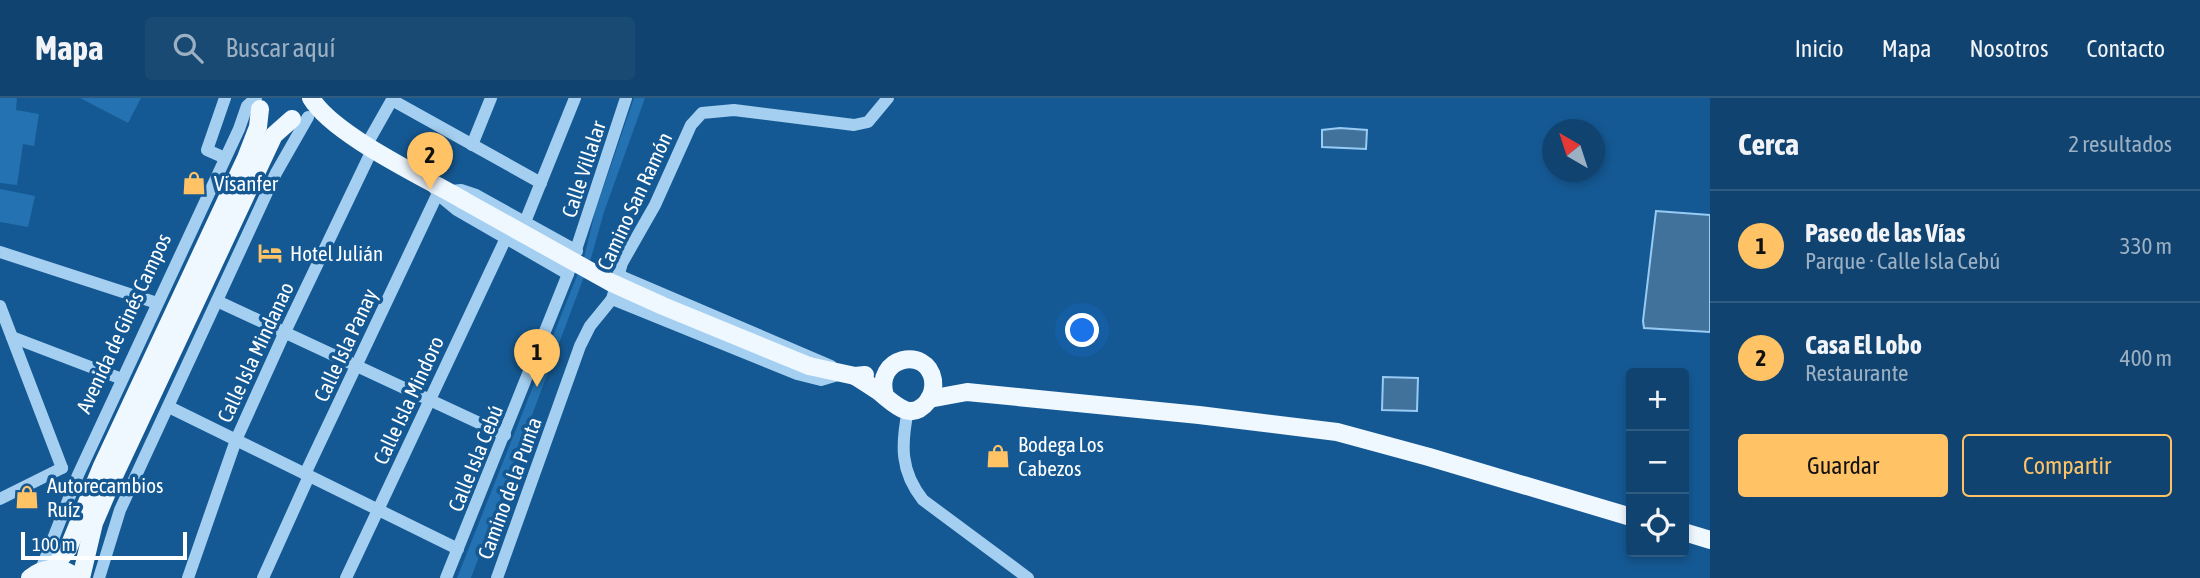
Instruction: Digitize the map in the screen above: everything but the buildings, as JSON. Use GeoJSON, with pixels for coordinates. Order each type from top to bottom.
{"type":"FeatureCollection","features":[{"type":"Feature","properties":{"kind":"main road"},"geometry":{"type":"LineString","coordinates":[[40,573],[60,569],[79,578],[94,523],[115,474],[274,135],[298,118],[310,98],[335,124],[370,146],[444,191],[610,282],[809,366],[849,375],[886,373]]}},
{"type":"Feature","properties":{"kind":"main road"},"geometry":{"type":"LineString","coordinates":[[258,104],[274,119],[298,118],[335,124]]}},
{"type":"Feature","properties":{"kind":"main road","name":"Avenida de Ginés Campos"},"geometry":{"type":"LineString","coordinates":[[40,573],[68,550],[99,473],[254,141],[258,104]]}},
{"type":"Feature","properties":{"kind":"main road"},"geometry":{"type":"LineString","coordinates":[[849,375],[885,396],[898,409],[908,411],[923,405],[929,399],[934,385],[933,377],[925,366],[912,359],[897,362],[883,380],[885,396]]}},
{"type":"Feature","properties":{"kind":"main road"},"geometry":{"type":"LineString","coordinates":[[933,377],[967,392]]}},
{"type":"Feature","properties":{"kind":"main road"},"geometry":{"type":"LineString","coordinates":[[929,399],[967,392],[1337,432],[1626,516]]}},
{"type":"Feature","properties":{"kind":"main road"},"geometry":{"type":"LineString","coordinates":[[1689,534],[1710,540]]}},
{"type":"Feature","properties":{"kind":"street"},"geometry":{"type":"LineString","coordinates":[[225,98],[207,150],[225,158]]}},
{"type":"Feature","properties":{"kind":"street"},"geometry":{"type":"LineString","coordinates":[[525,222],[575,98]]}},
{"type":"Feature","properties":{"kind":"street","name":"Camino San Ramón"},"geometry":{"type":"LineString","coordinates":[[612,299],[618,275],[655,205],[691,125],[702,113],[734,110],[854,125],[868,122],[888,98]]}},
{"type":"Feature","properties":{"kind":"street"},"geometry":{"type":"LineString","coordinates":[[393,99],[541,183]]}},
{"type":"Feature","properties":{"kind":"street","name":"Calle Isla Mindanao"},"geometry":{"type":"LineString","coordinates":[[188,578],[236,440],[393,99]]}},
{"type":"Feature","properties":{"kind":"street","name":"Calle Villalar"},"geometry":{"type":"LineString","coordinates":[[568,274],[621,99]]}},
{"type":"Feature","properties":{"kind":"street"},"geometry":{"type":"LineString","coordinates":[[472,145],[487,100]]}},
{"type":"Feature","properties":{"kind":"street","name":"Avenida de Ginés Campos"},"geometry":{"type":"LineString","coordinates":[[40,573],[78,475],[247,106],[258,104]]}},
{"type":"Feature","properties":{"kind":"street"},"geometry":{"type":"LineString","coordinates":[[99,578],[120,510],[170,407],[276,173],[298,118]]}},
{"type":"Feature","properties":{"kind":"street"},"geometry":{"type":"LineString","coordinates":[[444,191],[461,190],[476,195],[577,251]]}},
{"type":"Feature","properties":{"kind":"street"},"geometry":{"type":"LineString","coordinates":[[444,191],[457,210],[568,274]]}},
{"type":"Feature","properties":{"kind":"street","name":"Calle Isla Panay"},"geometry":{"type":"LineString","coordinates":[[263,578],[356,367],[444,191]]}},
{"type":"Feature","properties":{"kind":"street","name":"Calle Isla Mindoro"},"geometry":{"type":"LineString","coordinates":[[346,578],[506,238]]}},
{"type":"Feature","properties":{"kind":"street"},"geometry":{"type":"LineString","coordinates":[[0,252],[157,303]]}},
{"type":"Feature","properties":{"kind":"street","name":"Calle Isla Cebú"},"geometry":{"type":"LineString","coordinates":[[446,578],[568,274]]}},
{"type":"Feature","properties":{"kind":"street"},"geometry":{"type":"LineString","coordinates":[[618,275],[849,375]]}},
{"type":"Feature","properties":{"kind":"street"},"geometry":{"type":"LineString","coordinates":[[612,299],[797,374],[821,380],[849,375]]}},
{"type":"Feature","properties":{"kind":"street","name":"Camino de la Punta"},"geometry":{"type":"LineString","coordinates":[[497,578],[580,346],[590,326],[612,299]]}},
{"type":"Feature","properties":{"kind":"street"},"geometry":{"type":"LineString","coordinates":[[217,301],[505,435]]}},
{"type":"Feature","properties":{"kind":"street"},"geometry":{"type":"LineString","coordinates":[[0,307],[62,468],[78,475]]}},
{"type":"Feature","properties":{"kind":"street"},"geometry":{"type":"LineString","coordinates":[[12,337],[121,379]]}},
{"type":"Feature","properties":{"kind":"street"},"geometry":{"type":"LineString","coordinates":[[170,407],[458,549]]}},
{"type":"Feature","properties":{"kind":"street"},"geometry":{"type":"LineString","coordinates":[[908,411],[903,449],[912,486],[923,500],[1028,578]]}},
{"type":"Feature","properties":{"kind":"street"},"geometry":{"type":"LineString","coordinates":[[1,497],[62,468]]}},
{"type":"Feature","properties":{"kind":"shaded area"},"geometry":{"type":"Polygon","coordinates":[[[0,98],[17,98],[16,110],[39,114],[34,146],[23,144],[17,185],[0,183],[0,98]]]}},
{"type":"Feature","properties":{"kind":"shaded area"},"geometry":{"type":"Polygon","coordinates":[[[80,98],[141,98],[128,123],[80,98]]]}},
{"type":"Feature","properties":{"kind":"shaded area"},"geometry":{"type":"Polygon","coordinates":[[[634,98],[645,98],[604,212],[591,258],[471,578],[457,578],[584,258],[595,212],[634,98]]]}},
{"type":"Feature","properties":{"kind":"shaded area"},"geometry":{"type":"Polygon","coordinates":[[[1322,130],[1367,130],[1366,149],[1322,147],[1322,130]]]}},
{"type":"Feature","properties":{"kind":"shaded area"},"geometry":{"type":"Polygon","coordinates":[[[0,189],[35,196],[28,227],[0,222],[0,189]]]}},
{"type":"Feature","properties":{"kind":"shaded area"},"geometry":{"type":"Polygon","coordinates":[[[1656,211],[1710,215],[1710,332],[1644,328],[1656,211]]]}},
{"type":"Feature","properties":{"kind":"shaded area"},"geometry":{"type":"Polygon","coordinates":[[[1383,377],[1418,378],[1417,411],[1382,410],[1383,377]]]}},
{"type":"Feature","properties":{"kind":"place","name":"Visanfer"},"geometry":{"type":"Point","coordinates":[194,183]}},
{"type":"Feature","properties":{"kind":"place","name":"Casa El Lobo"},"geometry":{"type":"Point","coordinates":[430,190]}},
{"type":"Feature","properties":{"kind":"place","name":"Hotel Julián"},"geometry":{"type":"Point","coordinates":[270,253]}},
{"type":"Feature","properties":{"kind":"place","name":"Paseo de las Vías"},"geometry":{"type":"Point","coordinates":[537,387]}},
{"type":"Feature","properties":{"kind":"place","name":"Bodega Los Cabezos"},"geometry":{"type":"Point","coordinates":[998,456]}},
{"type":"Feature","properties":{"kind":"place","name":"Autorecambios Ruíz"},"geometry":{"type":"Point","coordinates":[27,497]}}]}
